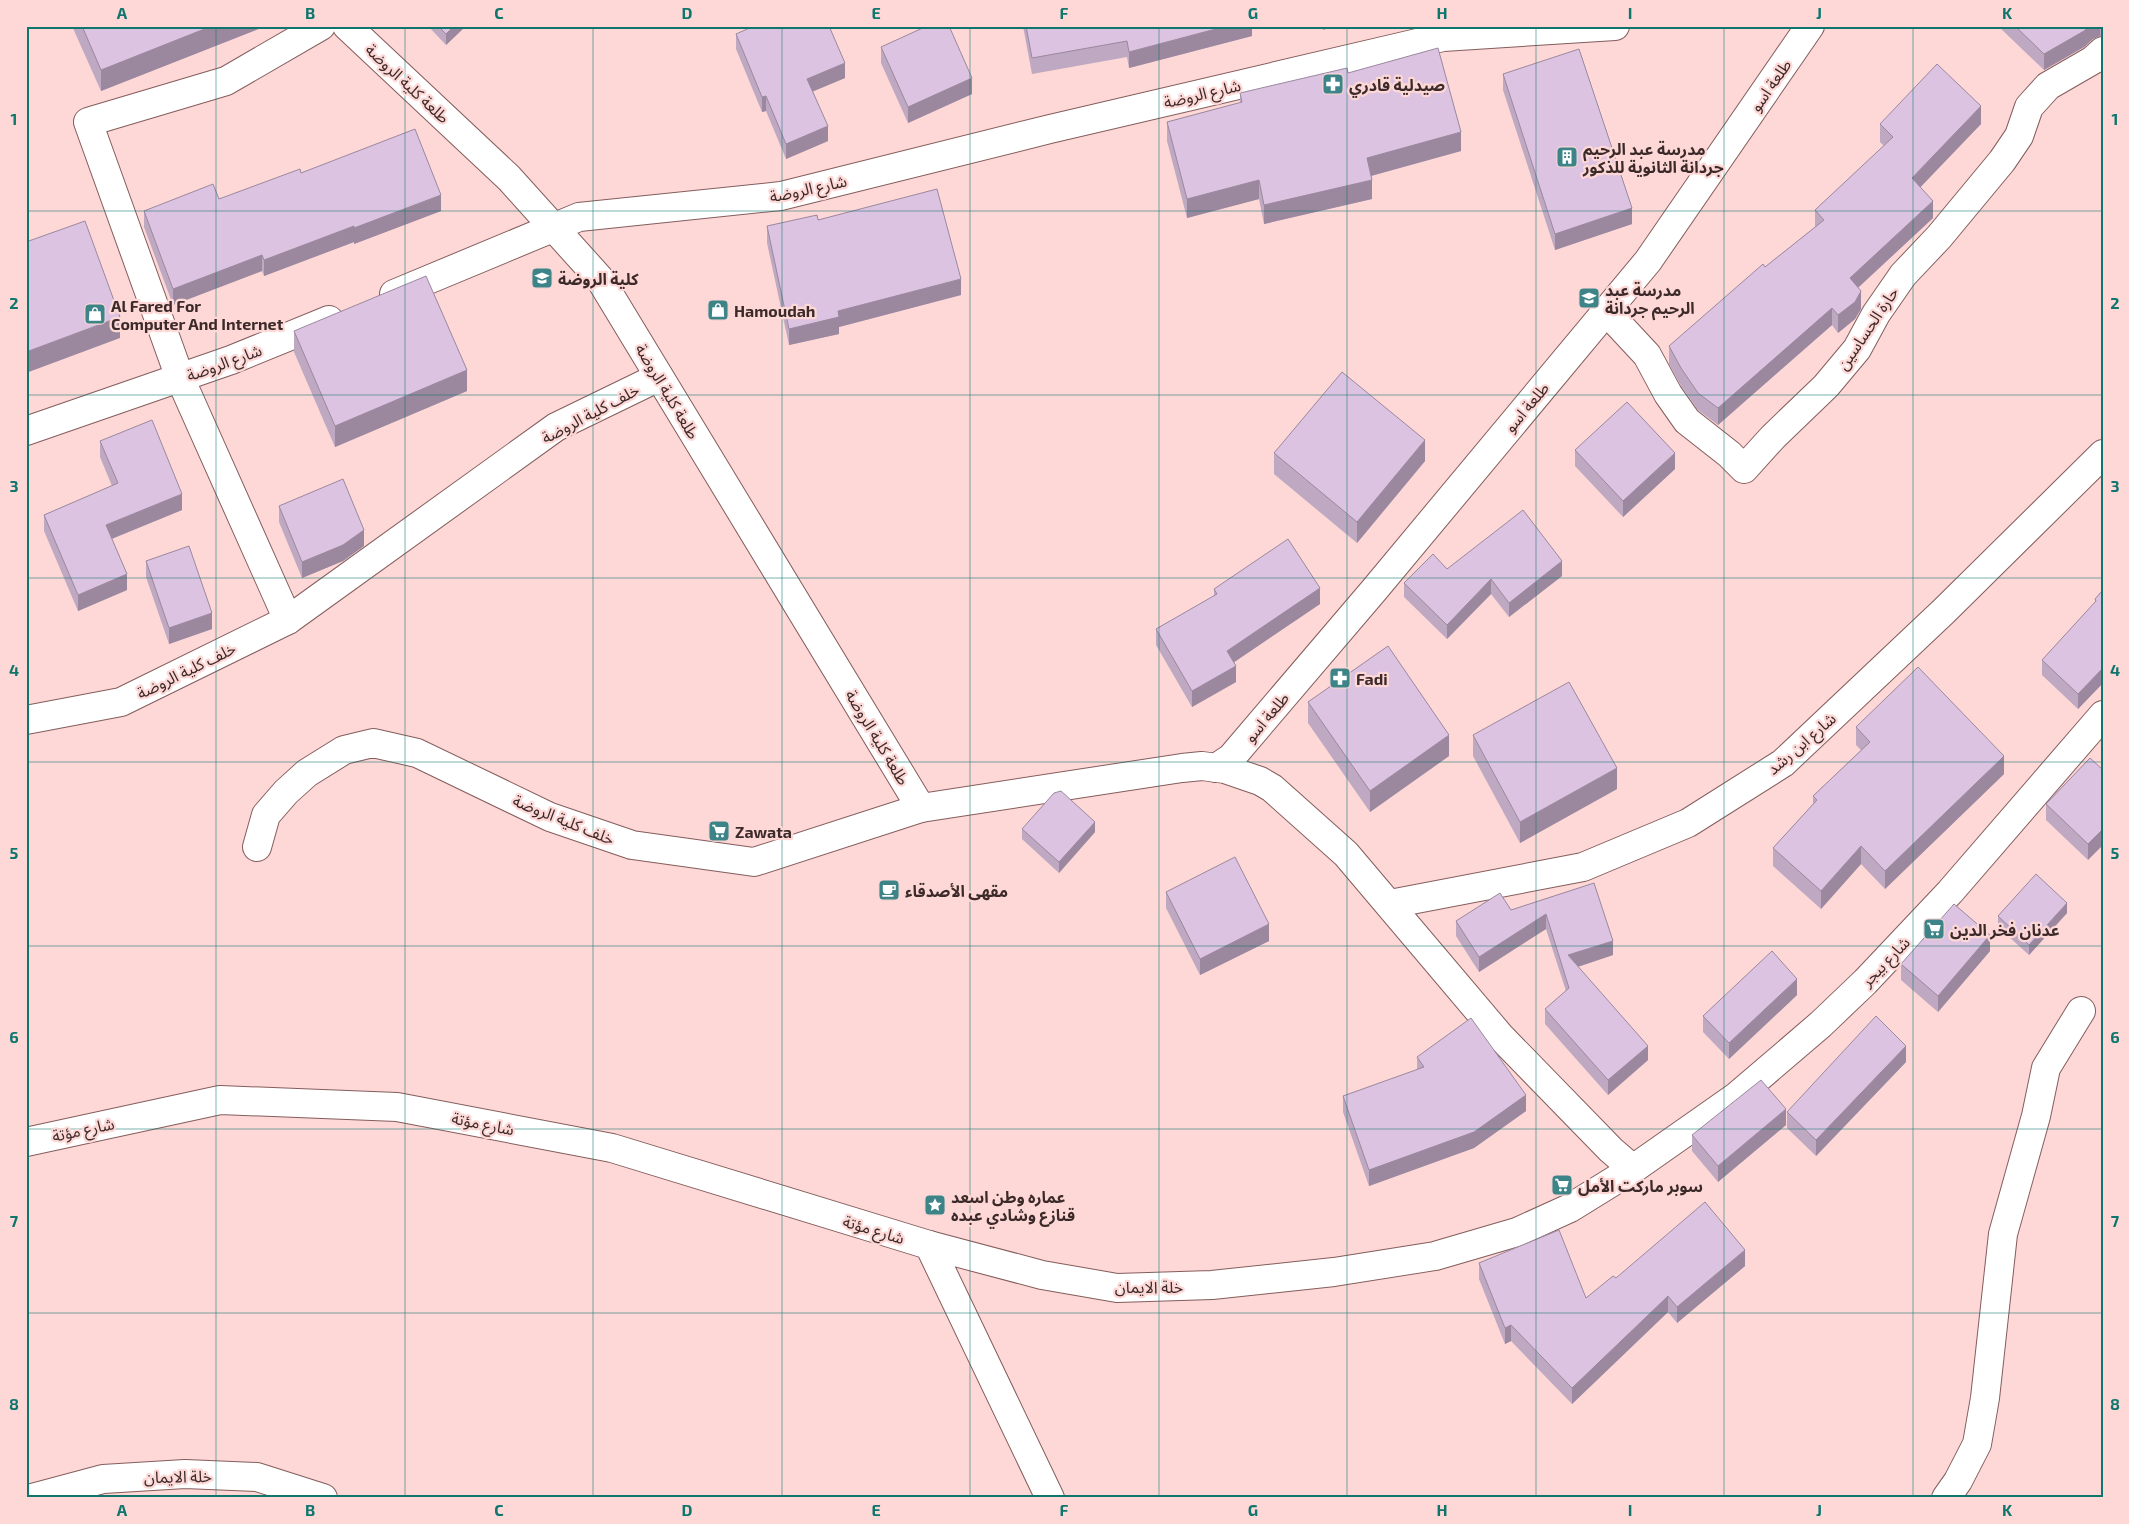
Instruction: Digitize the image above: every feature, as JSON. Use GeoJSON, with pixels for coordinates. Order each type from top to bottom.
{"type":"FeatureCollection","features":[{"type":"Feature","properties":{"kind":"street"},"geometry":{"type":"LineString","coordinates":[[288,620],[180,378],[88,122],[226,81],[321,26]]}},
{"type":"Feature","properties":{"kind":"street","name":"طلعة كلية الروضة"},"geometry":{"type":"LineString","coordinates":[[347,26],[509,178],[600,278],[921,808]]}},
{"type":"Feature","properties":{"kind":"street","name":"شارع الروضة"},"geometry":{"type":"LineString","coordinates":[[26,432],[231,360],[579,217],[781,196],[1079,122],[1443,37],[1457,31],[1615,26]]}},
{"type":"Feature","properties":{"kind":"street","name":"طلعة اسو"},"geometry":{"type":"LineString","coordinates":[[1216,768],[1231,758],[1243,744],[1648,261],[1810,26]]}},
{"type":"Feature","properties":{"kind":"street","name":"حارة الحساسين"},"geometry":{"type":"LineString","coordinates":[[1606,312],[1647,355],[1668,394],[1687,421],[1729,454],[1744,469],[1826,386],[1857,349],[1876,314],[1903,275],[1940,238],[2002,161],[2019,136],[2029,108],[2048,86],[2093,60],[2103,51]]}},
{"type":"Feature","properties":{"kind":"street","name":"خلف كلية الروضة"},"geometry":{"type":"LineString","coordinates":[[26,720],[121,702],[288,620],[556,427],[659,377]]}},
{"type":"Feature","properties":{"kind":"street","name":"شارع ابن رشد"},"geometry":{"type":"LineString","coordinates":[[1390,904],[1583,867],[1688,822],[1783,763],[1944,611],[2103,454]]}},
{"type":"Feature","properties":{"kind":"street","name":"شارع بيجر"},"geometry":{"type":"LineString","coordinates":[[1633,1169],[1737,1096],[1821,1024],[1859,988],[1950,892],[2103,715]]}},
{"type":"Feature","properties":{"kind":"street","name":"خلف كلية الروضة"},"geometry":{"type":"LineString","coordinates":[[257,847],[266,815],[286,792],[307,773],[344,750],[373,744],[417,753],[550,817],[632,846],[754,862],[921,808],[1182,768],[1216,768],[1242,773],[1272,788],[1346,854],[1500,1036],[1610,1150],[1633,1169]]}},
{"type":"Feature","properties":{"kind":"street"},"geometry":{"type":"LineString","coordinates":[[1946,1498],[1958,1481],[1977,1444],[2003,1234],[2036,1116],[2046,1068],[2081,1011]]}},
{"type":"Feature","properties":{"kind":"street","name":"شارع مؤتة"},"geometry":{"type":"LineString","coordinates":[[26,1142],[220,1100],[397,1107],[612,1148],[929,1246]]}},
{"type":"Feature","properties":{"kind":"street","name":"خلة الايمان"},"geometry":{"type":"LineString","coordinates":[[929,1246],[1042,1275],[1117,1288],[1212,1286],[1334,1272],[1435,1256],[1517,1232],[1570,1208],[1633,1169]]}},
{"type":"Feature","properties":{"kind":"street"},"geometry":{"type":"LineString","coordinates":[[929,1246],[1050,1498]]}},
{"type":"Feature","properties":{"kind":"street","name":"خلة الايمان"},"geometry":{"type":"LineString","coordinates":[[32,1498],[103,1479],[185,1474],[257,1477],[323,1498]]}},
{"type":"Feature","properties":{"kind":"building"},"geometry":{"type":"Polygon","coordinates":[[[82,26],[212,26],[101,70],[82,26]]]}},
{"type":"Feature","properties":{"kind":"building"},"geometry":{"type":"Polygon","coordinates":[[[438,26],[454,26],[446,34],[438,26]]]}},
{"type":"Feature","properties":{"kind":"building"},"geometry":{"type":"Polygon","coordinates":[[[754,26],[829,26],[845,63],[807,79],[828,126],[786,144],[766,96],[762,97],[736,34],[754,26]]]}},
{"type":"Feature","properties":{"kind":"building"},"geometry":{"type":"Polygon","coordinates":[[[927,26],[949,26],[972,78],[908,107],[881,47],[927,26]]]}},
{"type":"Feature","properties":{"kind":"building"},"geometry":{"type":"Polygon","coordinates":[[[1026,26],[1227,26],[1129,52],[1127,41],[1032,58],[1026,26]]]}},
{"type":"Feature","properties":{"kind":"building"},"geometry":{"type":"Polygon","coordinates":[[[2015,26],[2089,26],[2084,31],[2044,54],[2015,26]]]}},
{"type":"Feature","properties":{"kind":"building"},"geometry":{"type":"Polygon","coordinates":[[[1438,48],[1461,132],[1367,158],[1372,180],[1264,205],[1259,180],[1187,199],[1167,122],[1242,102],[1240,93],[1347,68],[1348,73],[1438,48]]]}},
{"type":"Feature","properties":{"kind":"building","name":"مدرسة عبد الرحيم جردانة الثانوية للذكور"},"geometry":{"type":"Polygon","coordinates":[[[1579,49],[1632,208],[1555,234],[1503,74],[1579,49]]]}},
{"type":"Feature","properties":{"kind":"building"},"geometry":{"type":"Polygon","coordinates":[[[1937,64],[1981,106],[1912,178],[1933,201],[1850,278],[1861,291],[1855,302],[1838,315],[1832,308],[1718,408],[1698,393],[1669,346],[1763,264],[1765,267],[1824,220],[1815,210],[1893,137],[1880,124],[1937,64]]]}},
{"type":"Feature","properties":{"kind":"building"},"geometry":{"type":"Polygon","coordinates":[[[415,129],[441,195],[264,260],[262,255],[173,289],[144,211],[213,184],[219,199],[300,169],[301,173],[415,129]]]}},
{"type":"Feature","properties":{"kind":"building"},"geometry":{"type":"Polygon","coordinates":[[[937,189],[961,279],[838,311],[839,317],[789,329],[767,226],[817,215],[818,220],[937,189]]]}},
{"type":"Feature","properties":{"kind":"building"},"geometry":{"type":"Polygon","coordinates":[[[85,221],[120,317],[26,352],[26,242],[85,221]]]}},
{"type":"Feature","properties":{"kind":"building"},"geometry":{"type":"Polygon","coordinates":[[[426,276],[467,370],[335,426],[294,331],[426,276]]]}},
{"type":"Feature","properties":{"kind":"building"},"geometry":{"type":"Polygon","coordinates":[[[1342,372],[1425,440],[1357,522],[1274,453],[1342,372]]]}},
{"type":"Feature","properties":{"kind":"building"},"geometry":{"type":"Polygon","coordinates":[[[1627,402],[1675,453],[1623,501],[1575,450],[1627,402]]]}},
{"type":"Feature","properties":{"kind":"building"},"geometry":{"type":"Polygon","coordinates":[[[152,420],[182,494],[106,525],[127,574],[78,595],[44,515],[118,483],[100,441],[152,420]]]}},
{"type":"Feature","properties":{"kind":"building"},"geometry":{"type":"Polygon","coordinates":[[[343,479],[364,530],[343,545],[302,562],[279,506],[343,479]]]}},
{"type":"Feature","properties":{"kind":"building"},"geometry":{"type":"Polygon","coordinates":[[[1523,510],[1562,561],[1509,603],[1491,579],[1447,625],[1404,583],[1433,554],[1447,569],[1523,510]]]}},
{"type":"Feature","properties":{"kind":"building"},"geometry":{"type":"Polygon","coordinates":[[[1288,539],[1320,588],[1227,651],[1236,666],[1192,691],[1156,629],[1217,594],[1214,589],[1288,539]]]}},
{"type":"Feature","properties":{"kind":"building"},"geometry":{"type":"Polygon","coordinates":[[[189,546],[212,613],[169,628],[146,561],[189,546]]]}},
{"type":"Feature","properties":{"kind":"building"},"geometry":{"type":"Polygon","coordinates":[[[2103,590],[2103,668],[2078,694],[2042,660],[2096,601],[2095,599],[2103,590]]]}},
{"type":"Feature","properties":{"kind":"building"},"geometry":{"type":"Polygon","coordinates":[[[1388,646],[1449,735],[1370,791],[1308,702],[1388,646]]]}},
{"type":"Feature","properties":{"kind":"building"},"geometry":{"type":"Polygon","coordinates":[[[1918,667],[2004,756],[1885,871],[1861,846],[1821,891],[1773,848],[1817,800],[1813,796],[1870,742],[1856,727],[1918,667]]]}},
{"type":"Feature","properties":{"kind":"building"},"geometry":{"type":"Polygon","coordinates":[[[1569,682],[1617,768],[1520,822],[1473,735],[1569,682]]]}},
{"type":"Feature","properties":{"kind":"building"},"geometry":{"type":"Polygon","coordinates":[[[2090,758],[2103,770],[2103,829],[2088,844],[2046,804],[2090,758]]]}},
{"type":"Feature","properties":{"kind":"building"},"geometry":{"type":"Polygon","coordinates":[[[1061,791],[1095,822],[1059,862],[1022,829],[1054,793],[1061,791]]]}},
{"type":"Feature","properties":{"kind":"building"},"geometry":{"type":"Polygon","coordinates":[[[1235,857],[1269,924],[1200,959],[1166,892],[1235,857]]]}},
{"type":"Feature","properties":{"kind":"building"},"geometry":{"type":"Polygon","coordinates":[[[2036,874],[2067,903],[2029,945],[1998,916],[2036,874]]]}},
{"type":"Feature","properties":{"kind":"building"},"geometry":{"type":"Polygon","coordinates":[[[1594,883],[1613,941],[1568,955],[1648,1046],[1608,1080],[1545,1009],[1569,988],[1546,914],[1479,957],[1456,921],[1500,893],[1511,910],[1594,883]]]}},
{"type":"Feature","properties":{"kind":"building"},"geometry":{"type":"Polygon","coordinates":[[[1954,904],[1990,935],[1938,996],[1901,964],[1954,904]]]}},
{"type":"Feature","properties":{"kind":"building"},"geometry":{"type":"Polygon","coordinates":[[[1772,951],[1797,979],[1729,1043],[1703,1016],[1772,951]]]}},
{"type":"Feature","properties":{"kind":"building"},"geometry":{"type":"Polygon","coordinates":[[[1876,1016],[1906,1046],[1816,1140],[1787,1112],[1876,1016]]]}},
{"type":"Feature","properties":{"kind":"building"},"geometry":{"type":"Polygon","coordinates":[[[1471,1018],[1526,1095],[1474,1132],[1369,1170],[1343,1096],[1424,1067],[1417,1057],[1471,1018]]]}},
{"type":"Feature","properties":{"kind":"building"},"geometry":{"type":"Polygon","coordinates":[[[1761,1080],[1786,1109],[1718,1166],[1692,1135],[1761,1080]]]}},
{"type":"Feature","properties":{"kind":"building"},"geometry":{"type":"Polygon","coordinates":[[[1705,1202],[1745,1250],[1677,1307],[1668,1296],[1572,1388],[1511,1325],[1505,1328],[1479,1263],[1559,1230],[1586,1298],[1613,1276],[1616,1278],[1705,1202]]]}},
{"type":"Feature","properties":{"kind":"place","name":"صيدلية قادري"},"geometry":{"type":"Point","coordinates":[1333,84]}},
{"type":"Feature","properties":{"kind":"place","name":"مدرسة عبد الرحيم جردانة الثانوية للذكور"},"geometry":{"type":"Point","coordinates":[1567,157]}},
{"type":"Feature","properties":{"kind":"place","name":"كلية الروضة"},"geometry":{"type":"Point","coordinates":[542,278]}},
{"type":"Feature","properties":{"kind":"place","name":"مدرسة عبد الرحيم جردانة"},"geometry":{"type":"Point","coordinates":[1589,298]}},
{"type":"Feature","properties":{"kind":"place","name":"Hamoudah"},"geometry":{"type":"Point","coordinates":[718,310]}},
{"type":"Feature","properties":{"kind":"place","name":"Al Fared For Computer And Internet"},"geometry":{"type":"Point","coordinates":[95,314]}},
{"type":"Feature","properties":{"kind":"place","name":"Fadi"},"geometry":{"type":"Point","coordinates":[1340,678]}},
{"type":"Feature","properties":{"kind":"place","name":"Zawata"},"geometry":{"type":"Point","coordinates":[719,831]}},
{"type":"Feature","properties":{"kind":"place","name":"مقهى الأصدقاء"},"geometry":{"type":"Point","coordinates":[889,890]}},
{"type":"Feature","properties":{"kind":"place","name":"عدنان فخر الدين"},"geometry":{"type":"Point","coordinates":[1934,929]}},
{"type":"Feature","properties":{"kind":"place","name":"سوبر ماركت الأمل"},"geometry":{"type":"Point","coordinates":[1562,1185]}},
{"type":"Feature","properties":{"kind":"place","name":"عماره وطن اسعد قنازع وشادي عبده"},"geometry":{"type":"Point","coordinates":[935,1205]}}]}
